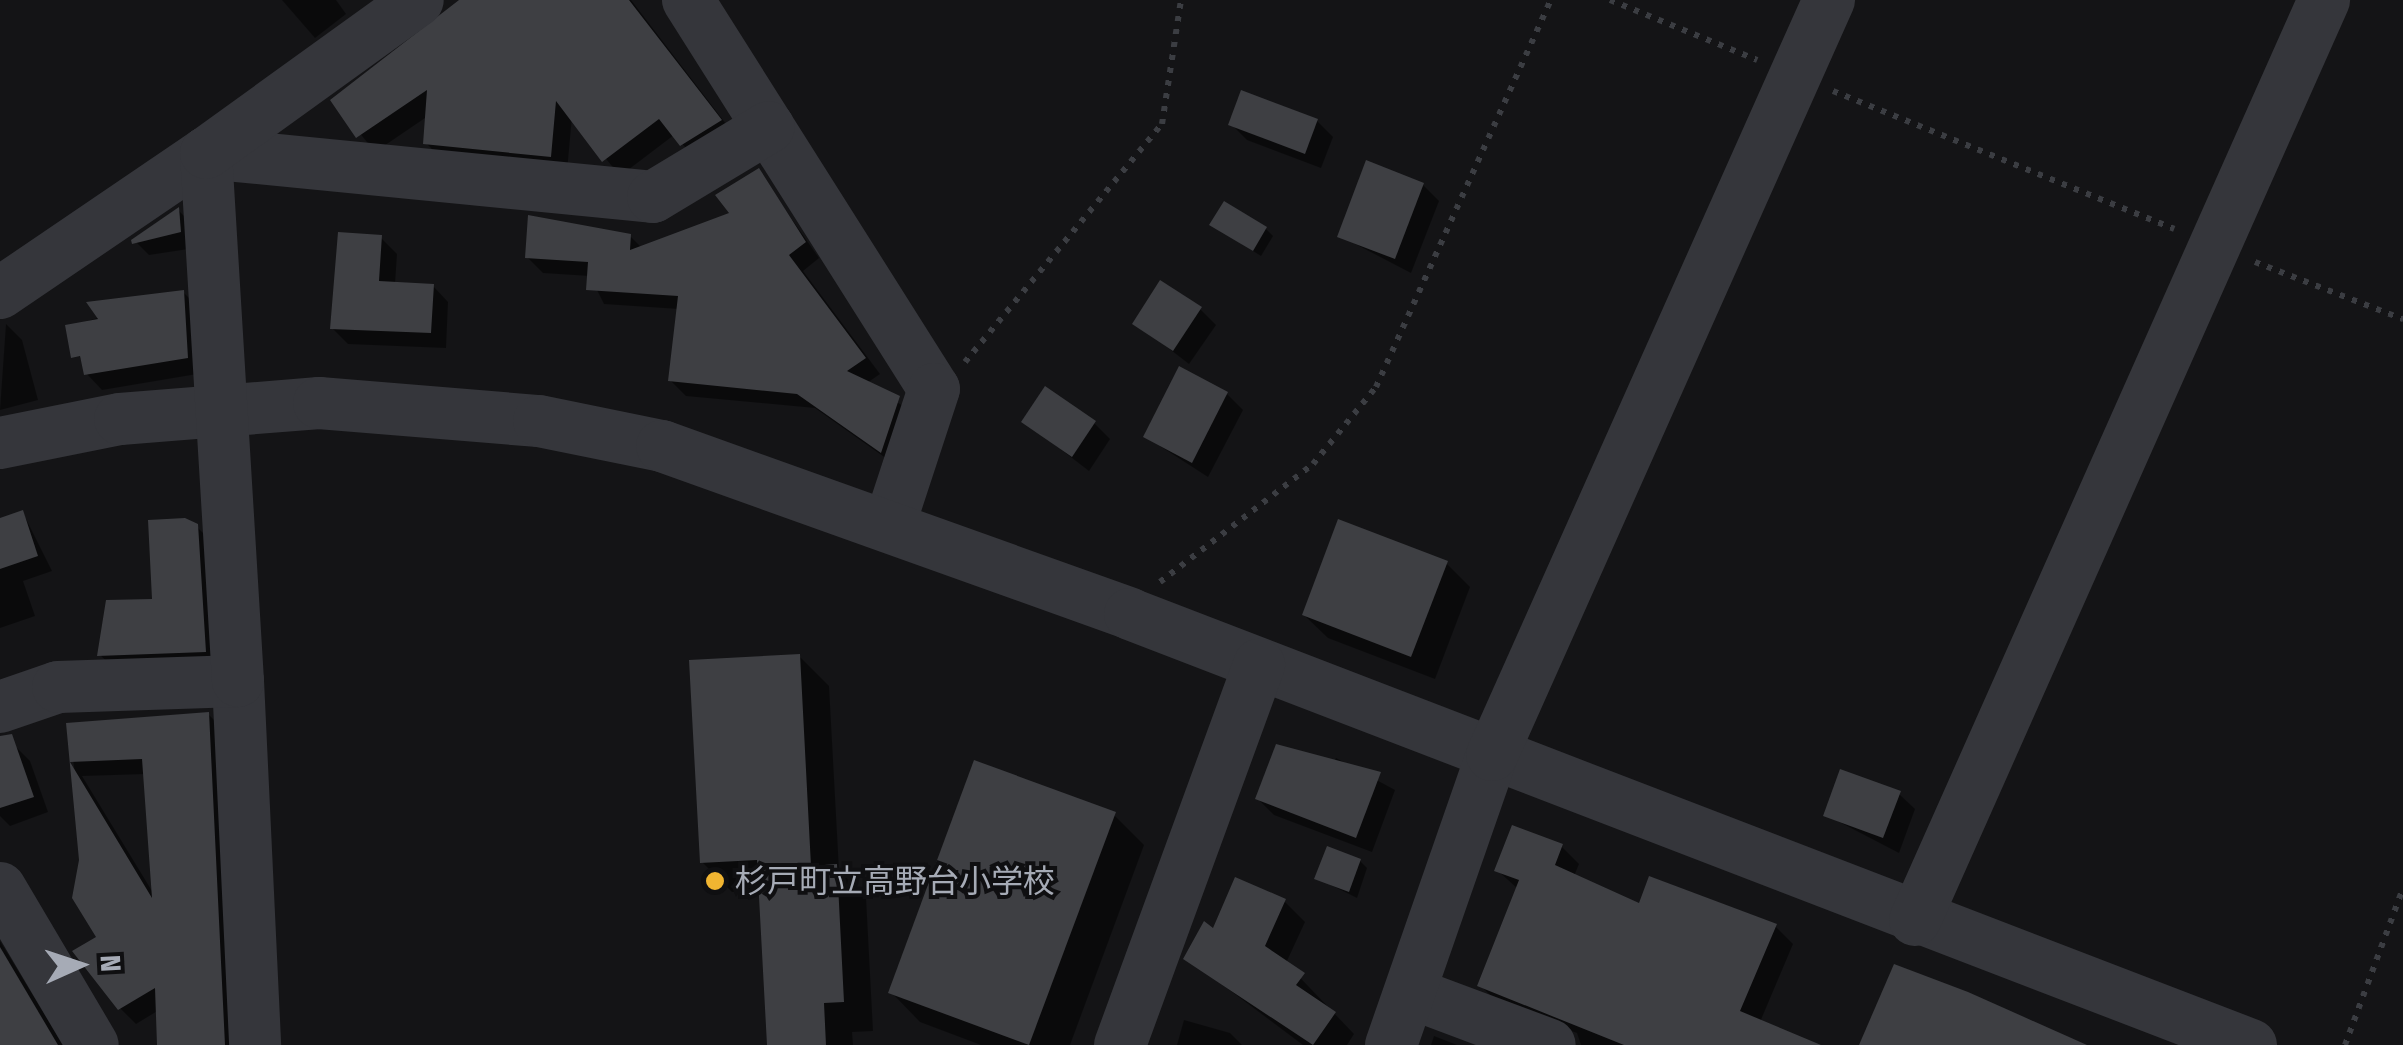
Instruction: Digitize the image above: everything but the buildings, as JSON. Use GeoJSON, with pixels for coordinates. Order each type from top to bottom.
{"type":"FeatureCollection","features":[{"type":"Feature","properties":{"kind":"street"},"geometry":{"type":"LineString","coordinates":[[0,293],[206,153],[418,0]]}},
{"type":"Feature","properties":{"kind":"street"},"geometry":{"type":"LineString","coordinates":[[688,0],[934,389],[889,526]]}},
{"type":"Feature","properties":{"kind":"street"},"geometry":{"type":"LineString","coordinates":[[1391,1045],[1492,755],[1829,0]]}},
{"type":"Feature","properties":{"kind":"street"},"geometry":{"type":"LineString","coordinates":[[1914,920],[2324,0]]}},
{"type":"Feature","properties":{"kind":"street"},"geometry":{"type":"LineString","coordinates":[[206,153],[653,197],[769,127]]}},
{"type":"Feature","properties":{"kind":"street"},"geometry":{"type":"LineString","coordinates":[[206,153],[224,407],[255,1045]]}},
{"type":"Feature","properties":{"kind":"street"},"geometry":{"type":"LineString","coordinates":[[0,443],[224,407],[375,406],[538,420],[662,446],[1130,614],[1914,920],[2168,1031],[2251,1045]]}},
{"type":"Feature","properties":{"kind":"street"},"geometry":{"type":"LineString","coordinates":[[1120,1045],[1260,665]]}},
{"type":"Feature","properties":{"kind":"street"},"geometry":{"type":"LineString","coordinates":[[0,707],[58,687],[238,681]]}},
{"type":"Feature","properties":{"kind":"street"},"geometry":{"type":"LineString","coordinates":[[0,888],[93,1045]]}},
{"type":"Feature","properties":{"kind":"street"},"geometry":{"type":"LineString","coordinates":[[1410,994],[1550,1045]]}},
{"type":"Feature","properties":{"kind":"path"},"geometry":{"type":"LineString","coordinates":[[934,389],[1162,124],[1181,0]]}},
{"type":"Feature","properties":{"kind":"path"},"geometry":{"type":"LineString","coordinates":[[1130,614],[1174,566],[1313,464],[1376,387],[1551,0]]}},
{"type":"Feature","properties":{"kind":"path"},"geometry":{"type":"LineString","coordinates":[[1610,0],[2403,319]]}},
{"type":"Feature","properties":{"kind":"path"},"geometry":{"type":"LineString","coordinates":[[2344,1045],[2403,888]]}},
{"type":"Feature","properties":{"kind":"place","name":"杉戸町立高野台小学校"},"geometry":{"type":"Point","coordinates":[715,881]}}]}
